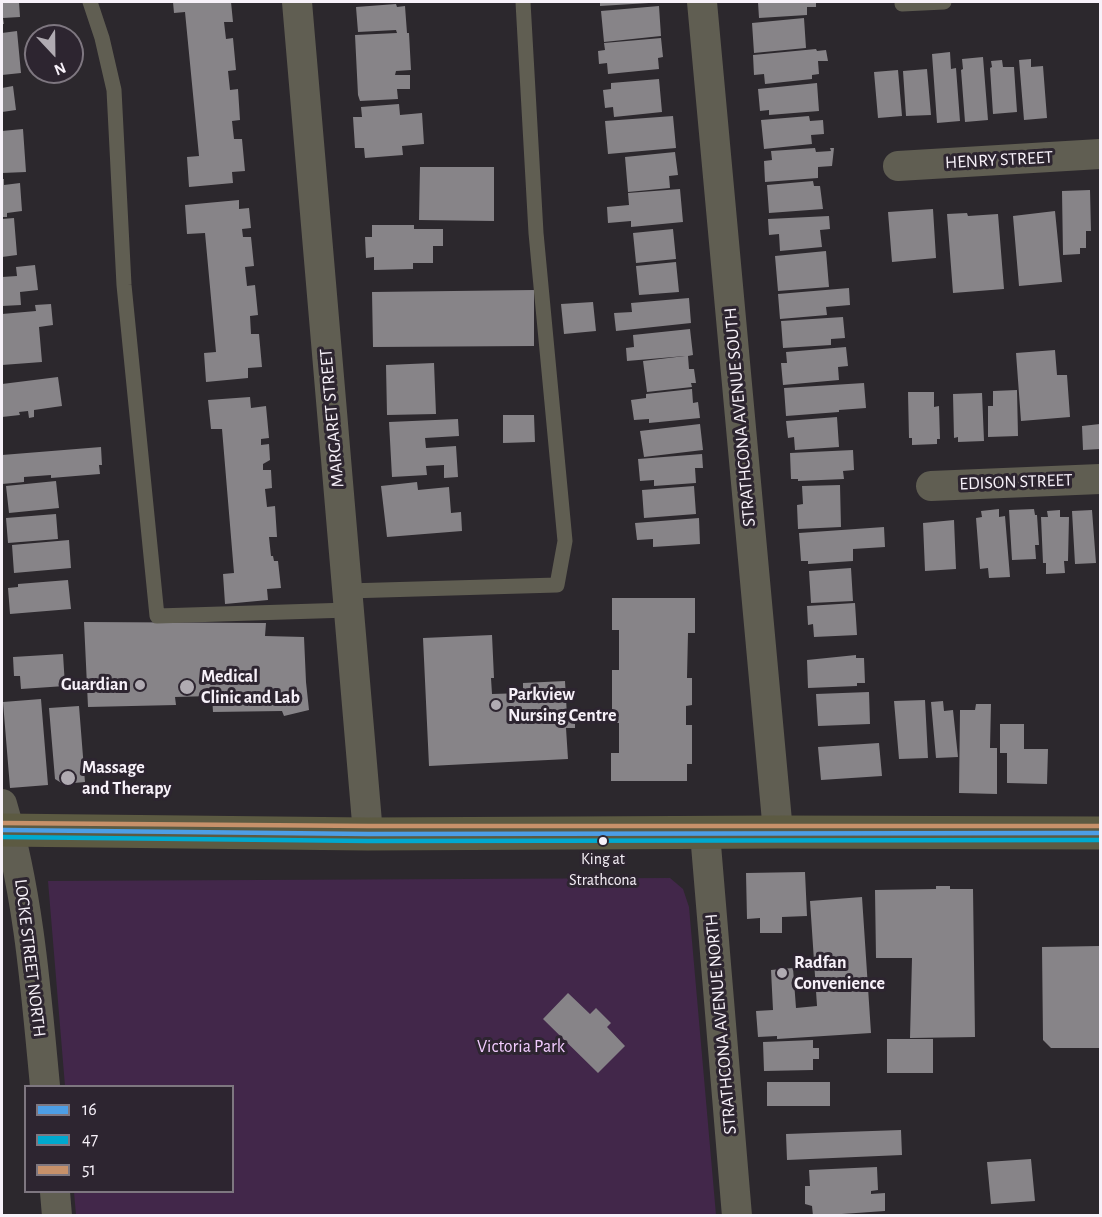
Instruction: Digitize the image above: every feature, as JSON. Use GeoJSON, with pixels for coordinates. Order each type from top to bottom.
{"type":"FeatureCollection","features":[{"type":"Feature","properties":{"kind":"main road"},"geometry":{"type":"LineString","coordinates":[[4,821],[368,834],[1101,833]]}},
{"type":"Feature","properties":{"kind":"street","name":"MARGARET STREET"},"geometry":{"type":"LineString","coordinates":[[297,2],[368,834]]}},
{"type":"Feature","properties":{"kind":"street","name":"STRATHCONA AVENUE SOUTH"},"geometry":{"type":"LineString","coordinates":[[702,2],[778,832]]}},
{"type":"Feature","properties":{"kind":"street","name":"HENRY STREET"},"geometry":{"type":"LineString","coordinates":[[898,166],[1101,154]]}},
{"type":"Feature","properties":{"kind":"street","name":"EDISON STREET"},"geometry":{"type":"LineString","coordinates":[[931,486],[1101,479]]}},
{"type":"Feature","properties":{"kind":"street","name":"LOCKE STREET NORTH"},"geometry":{"type":"LineString","coordinates":[[4,821],[22,884],[32,954],[45,1085]]}},
{"type":"Feature","properties":{"kind":"street","name":"STRATHCONA AVENUE NORTH"},"geometry":{"type":"LineString","coordinates":[[705,833],[737,1215]]}},
{"type":"Feature","properties":{"kind":"street"},"geometry":{"type":"LineString","coordinates":[[55,1193],[57,1215]]}},
{"type":"Feature","properties":{"kind":"lane"},"geometry":{"type":"LineString","coordinates":[[90,2],[102,38],[114,90],[124,285],[157,616],[557,585],[565,541],[536,233],[523,2]]}},
{"type":"Feature","properties":{"kind":"lane"},"geometry":{"type":"LineString","coordinates":[[902,4],[944,2]]}},
{"type":"Feature","properties":{"kind":"green space","name":"Victoria Park"},"geometry":{"type":"Polygon","coordinates":[[[670,878],[683,889],[689,907],[716,1215],[76,1215],[74,1193],[234,1193],[234,1085],[65,1085],[48,881],[670,878]]]}},
{"type":"Feature","properties":{"kind":"building"},"geometry":{"type":"Polygon","coordinates":[[[2,2],[19,2],[20,17],[3,18],[4,24],[2,24],[2,2]]]}},
{"type":"Feature","properties":{"kind":"building"},"geometry":{"type":"Polygon","coordinates":[[[173,2],[231,2],[233,22],[224,22],[226,39],[233,38],[236,70],[228,71],[230,90],[238,89],[240,120],[232,121],[234,139],[242,139],[245,171],[232,172],[233,183],[189,187],[187,157],[199,156],[185,12],[174,13],[173,2]]]}},
{"type":"Feature","properties":{"kind":"building"},"geometry":{"type":"Polygon","coordinates":[[[600,2],[649,2],[649,3],[600,6],[600,2]]]}},
{"type":"Feature","properties":{"kind":"building"},"geometry":{"type":"Polygon","coordinates":[[[758,2],[816,2],[816,7],[807,7],[807,15],[759,18],[758,2]]]}},
{"type":"Feature","properties":{"kind":"building"},"geometry":{"type":"Polygon","coordinates":[[[396,4],[397,7],[405,6],[411,70],[396,71],[395,75],[410,75],[410,89],[397,89],[398,99],[360,101],[355,35],[397,33],[396,30],[358,32],[356,7],[396,4]]]}},
{"type":"Feature","properties":{"kind":"building"},"geometry":{"type":"Polygon","coordinates":[[[659,6],[661,36],[604,42],[601,11],[659,6]]]}},
{"type":"Feature","properties":{"kind":"building"},"geometry":{"type":"Polygon","coordinates":[[[804,18],[806,48],[754,53],[752,23],[804,18]]]}},
{"type":"Feature","properties":{"kind":"building"},"geometry":{"type":"Polygon","coordinates":[[[17,31],[21,73],[2,75],[2,33],[17,31]]]}},
{"type":"Feature","properties":{"kind":"building"},"geometry":{"type":"Polygon","coordinates":[[[661,38],[663,57],[658,58],[659,69],[608,74],[607,63],[599,64],[598,51],[605,50],[604,43],[661,38]]]}},
{"type":"Feature","properties":{"kind":"building"},"geometry":{"type":"Polygon","coordinates":[[[816,49],[817,51],[826,50],[828,61],[818,61],[819,74],[812,75],[812,79],[765,84],[764,74],[754,75],[753,55],[816,49]]]}},
{"type":"Feature","properties":{"kind":"building"},"geometry":{"type":"Polygon","coordinates":[[[950,52],[951,69],[956,68],[960,121],[937,123],[932,54],[950,52]]]}},
{"type":"Feature","properties":{"kind":"building"},"geometry":{"type":"Polygon","coordinates":[[[983,57],[988,120],[965,122],[962,59],[983,57]]]}},
{"type":"Feature","properties":{"kind":"building"},"geometry":{"type":"Polygon","coordinates":[[[1031,59],[1031,67],[1043,66],[1047,118],[1024,120],[1019,60],[1031,59]]]}},
{"type":"Feature","properties":{"kind":"building"},"geometry":{"type":"Polygon","coordinates":[[[1002,60],[1003,67],[1014,67],[1017,112],[993,114],[991,61],[1002,60]]]}},
{"type":"Feature","properties":{"kind":"building"},"geometry":{"type":"Polygon","coordinates":[[[927,69],[931,115],[906,116],[903,71],[927,69]]]}},
{"type":"Feature","properties":{"kind":"building"},"geometry":{"type":"Polygon","coordinates":[[[898,70],[902,116],[878,118],[874,72],[898,70]]]}},
{"type":"Feature","properties":{"kind":"building"},"geometry":{"type":"Polygon","coordinates":[[[659,79],[662,112],[614,117],[613,107],[605,108],[603,90],[611,89],[611,83],[659,79]]]}},
{"type":"Feature","properties":{"kind":"building"},"geometry":{"type":"Polygon","coordinates":[[[817,83],[819,111],[769,115],[769,110],[760,111],[758,89],[817,83]]]}},
{"type":"Feature","properties":{"kind":"building"},"geometry":{"type":"Polygon","coordinates":[[[13,86],[16,110],[2,112],[2,88],[13,86]]]}},
{"type":"Feature","properties":{"kind":"building"},"geometry":{"type":"Polygon","coordinates":[[[399,104],[400,115],[422,113],[424,144],[402,146],[403,155],[365,158],[364,148],[355,148],[353,117],[362,117],[361,107],[399,104]]]}},
{"type":"Feature","properties":{"kind":"building"},"geometry":{"type":"Polygon","coordinates":[[[673,116],[676,148],[608,154],[605,121],[673,116]]]}},
{"type":"Feature","properties":{"kind":"building"},"geometry":{"type":"Polygon","coordinates":[[[809,116],[810,121],[823,120],[824,134],[811,135],[812,144],[764,149],[761,120],[809,116]]]}},
{"type":"Feature","properties":{"kind":"building"},"geometry":{"type":"Polygon","coordinates":[[[23,129],[26,172],[2,173],[2,131],[23,129]]]}},
{"type":"Feature","properties":{"kind":"building"},"geometry":{"type":"Polygon","coordinates":[[[815,148],[816,152],[831,151],[830,148],[834,148],[832,166],[818,167],[818,178],[765,182],[764,161],[772,160],[771,151],[815,148]]]}},
{"type":"Feature","properties":{"kind":"building"},"geometry":{"type":"Polygon","coordinates":[[[675,152],[678,175],[669,176],[670,188],[628,192],[625,157],[675,152]]]}},
{"type":"Feature","properties":{"kind":"building"},"geometry":{"type":"Polygon","coordinates":[[[420,167],[494,167],[494,221],[419,220],[420,167]]]}},
{"type":"Feature","properties":{"kind":"building"},"geometry":{"type":"Polygon","coordinates":[[[2,179],[4,179],[4,185],[20,183],[22,211],[7,213],[7,217],[2,217],[2,179]]]}},
{"type":"Feature","properties":{"kind":"building"},"geometry":{"type":"Polygon","coordinates":[[[813,181],[814,186],[820,186],[823,209],[769,213],[767,185],[813,181]]]}},
{"type":"Feature","properties":{"kind":"building"},"geometry":{"type":"Polygon","coordinates":[[[680,189],[683,222],[631,227],[631,221],[608,223],[607,207],[629,205],[628,193],[680,189]]]}},
{"type":"Feature","properties":{"kind":"building"},"geometry":{"type":"Polygon","coordinates":[[[1090,190],[1091,231],[1086,231],[1086,248],[1080,248],[1080,254],[1063,255],[1062,191],[1090,190]]]}},
{"type":"Feature","properties":{"kind":"building"},"geometry":{"type":"Polygon","coordinates":[[[239,200],[239,209],[249,208],[251,228],[242,229],[243,237],[251,237],[254,266],[245,267],[247,286],[255,285],[258,315],[250,316],[251,334],[259,334],[262,367],[248,368],[248,378],[206,382],[204,353],[216,352],[205,233],[187,234],[185,205],[239,200]]]}},
{"type":"Feature","properties":{"kind":"building"},"geometry":{"type":"Polygon","coordinates":[[[933,209],[936,258],[892,262],[888,212],[933,209]]]}},
{"type":"Feature","properties":{"kind":"building"},"geometry":{"type":"Polygon","coordinates":[[[1055,211],[1062,282],[1019,286],[1013,216],[1055,211]]]}},
{"type":"Feature","properties":{"kind":"building"},"geometry":{"type":"Polygon","coordinates":[[[967,213],[968,216],[998,214],[1004,289],[953,293],[947,214],[967,213]]]}},
{"type":"Feature","properties":{"kind":"building"},"geometry":{"type":"Polygon","coordinates":[[[829,216],[830,229],[820,230],[822,247],[780,251],[779,234],[769,235],[768,219],[829,216]]]}},
{"type":"Feature","properties":{"kind":"building"},"geometry":{"type":"Polygon","coordinates":[[[14,218],[17,255],[2,257],[2,219],[14,218]]]}},
{"type":"Feature","properties":{"kind":"building"},"geometry":{"type":"Polygon","coordinates":[[[372,225],[414,225],[414,229],[443,229],[443,246],[433,246],[433,263],[413,263],[413,269],[374,270],[374,257],[366,258],[365,237],[372,237],[372,225]]]}},
{"type":"Feature","properties":{"kind":"building"},"geometry":{"type":"Polygon","coordinates":[[[673,229],[676,259],[636,263],[633,233],[673,229]]]}},
{"type":"Feature","properties":{"kind":"building"},"geometry":{"type":"Polygon","coordinates":[[[826,251],[829,287],[778,291],[775,256],[826,251]]]}},
{"type":"Feature","properties":{"kind":"building"},"geometry":{"type":"Polygon","coordinates":[[[676,262],[679,292],[639,295],[636,266],[676,262]]]}},
{"type":"Feature","properties":{"kind":"building"},"geometry":{"type":"Polygon","coordinates":[[[35,265],[38,290],[20,292],[21,305],[2,306],[2,277],[17,276],[16,267],[35,265]]]}},
{"type":"Feature","properties":{"kind":"building"},"geometry":{"type":"Polygon","coordinates":[[[849,288],[850,305],[826,307],[827,315],[780,319],[778,294],[849,288]]]}},
{"type":"Feature","properties":{"kind":"building"},"geometry":{"type":"Polygon","coordinates":[[[534,290],[534,346],[373,347],[372,292],[534,290]]]}},
{"type":"Feature","properties":{"kind":"building"},"geometry":{"type":"Polygon","coordinates":[[[689,298],[691,323],[616,331],[614,313],[632,312],[631,303],[689,298]]]}},
{"type":"Feature","properties":{"kind":"building"},"geometry":{"type":"Polygon","coordinates":[[[593,302],[596,331],[564,334],[561,304],[593,302]]]}},
{"type":"Feature","properties":{"kind":"building"},"geometry":{"type":"Polygon","coordinates":[[[51,304],[53,325],[39,327],[42,362],[2,365],[2,314],[36,311],[35,305],[51,304]]]}},
{"type":"Feature","properties":{"kind":"building"},"geometry":{"type":"Polygon","coordinates":[[[843,317],[845,338],[831,339],[831,345],[783,348],[781,321],[843,317]]]}},
{"type":"Feature","properties":{"kind":"building"},"geometry":{"type":"Polygon","coordinates":[[[690,329],[693,355],[688,356],[689,369],[694,369],[696,383],[691,383],[692,387],[647,392],[643,361],[685,356],[627,361],[626,348],[634,347],[633,335],[690,329]]]}},
{"type":"Feature","properties":{"kind":"building"},"geometry":{"type":"Polygon","coordinates":[[[846,347],[848,366],[838,367],[839,380],[783,385],[781,363],[787,363],[786,352],[846,347]]]}},
{"type":"Feature","properties":{"kind":"building"},"geometry":{"type":"Polygon","coordinates":[[[1055,350],[1057,375],[1067,375],[1070,417],[1021,421],[1016,353],[1055,350]]]}},
{"type":"Feature","properties":{"kind":"building"},"geometry":{"type":"Polygon","coordinates":[[[434,363],[436,414],[387,415],[386,365],[434,363]]]}},
{"type":"Feature","properties":{"kind":"building"},"geometry":{"type":"Polygon","coordinates":[[[58,377],[62,406],[34,410],[34,417],[29,418],[28,411],[19,412],[20,415],[2,417],[2,384],[58,377]]]}},
{"type":"Feature","properties":{"kind":"building"},"geometry":{"type":"Polygon","coordinates":[[[864,383],[866,408],[786,416],[784,388],[864,383]]]}},
{"type":"Feature","properties":{"kind":"building"},"geometry":{"type":"Polygon","coordinates":[[[692,389],[693,403],[698,402],[700,418],[649,423],[649,419],[634,420],[631,400],[646,398],[646,394],[692,389]]]}},
{"type":"Feature","properties":{"kind":"building"},"geometry":{"type":"Polygon","coordinates":[[[1017,390],[1018,436],[988,437],[988,406],[993,406],[993,391],[1017,390]]]}},
{"type":"Feature","properties":{"kind":"building"},"geometry":{"type":"Polygon","coordinates":[[[908,392],[934,392],[934,407],[939,406],[940,439],[937,439],[937,444],[912,445],[912,438],[909,438],[908,392]]]}},
{"type":"Feature","properties":{"kind":"building"},"geometry":{"type":"Polygon","coordinates":[[[982,393],[984,441],[958,442],[958,437],[954,438],[953,394],[982,393]]]}},
{"type":"Feature","properties":{"kind":"building"},"geometry":{"type":"Polygon","coordinates":[[[250,397],[251,408],[266,406],[269,438],[261,439],[261,445],[269,444],[270,460],[263,464],[263,470],[271,470],[272,488],[265,489],[267,507],[275,506],[277,537],[269,537],[271,556],[274,561],[278,561],[281,588],[267,589],[268,600],[225,604],[223,574],[234,573],[222,429],[211,429],[208,400],[250,397]]]}},
{"type":"Feature","properties":{"kind":"building"},"geometry":{"type":"Polygon","coordinates":[[[503,415],[534,415],[535,442],[503,443],[503,415]]]}},
{"type":"Feature","properties":{"kind":"building"},"geometry":{"type":"Polygon","coordinates":[[[837,417],[839,447],[795,450],[794,437],[788,438],[786,421],[837,417]]]}},
{"type":"Feature","properties":{"kind":"building"},"geometry":{"type":"Polygon","coordinates":[[[458,419],[459,436],[425,438],[426,448],[456,446],[458,477],[444,478],[444,465],[426,466],[427,475],[392,477],[389,422],[458,419]]]}},
{"type":"Feature","properties":{"kind":"building"},"geometry":{"type":"Polygon","coordinates":[[[700,424],[703,450],[644,457],[640,431],[700,424]]]}},
{"type":"Feature","properties":{"kind":"building"},"geometry":{"type":"Polygon","coordinates":[[[1100,424],[1100,449],[1083,450],[1082,426],[1100,424]]]}},
{"type":"Feature","properties":{"kind":"building"},"geometry":{"type":"Polygon","coordinates":[[[101,447],[100,474],[51,478],[51,475],[24,477],[24,482],[2,484],[2,455],[101,447]]]}},
{"type":"Feature","properties":{"kind":"building"},"geometry":{"type":"Polygon","coordinates":[[[853,450],[854,470],[843,471],[844,479],[798,481],[798,479],[791,479],[790,453],[853,450]]]}},
{"type":"Feature","properties":{"kind":"building"},"geometry":{"type":"Polygon","coordinates":[[[702,454],[703,468],[695,468],[696,483],[654,486],[654,480],[640,481],[638,459],[702,454]]]}},
{"type":"Feature","properties":{"kind":"building"},"geometry":{"type":"Polygon","coordinates":[[[56,481],[59,508],[9,513],[6,486],[56,481]]]}},
{"type":"Feature","properties":{"kind":"building"},"geometry":{"type":"Polygon","coordinates":[[[417,482],[418,490],[449,487],[451,513],[461,512],[462,531],[387,537],[381,486],[417,482]]]}},
{"type":"Feature","properties":{"kind":"building"},"geometry":{"type":"Polygon","coordinates":[[[840,485],[841,527],[798,529],[797,505],[803,504],[802,486],[840,485]]]}},
{"type":"Feature","properties":{"kind":"building"},"geometry":{"type":"Polygon","coordinates":[[[694,486],[696,514],[644,518],[642,490],[694,486]]]}},
{"type":"Feature","properties":{"kind":"building"},"geometry":{"type":"Polygon","coordinates":[[[999,509],[999,517],[1005,516],[1010,577],[989,578],[988,568],[980,569],[976,518],[982,517],[981,511],[999,509]]]}},
{"type":"Feature","properties":{"kind":"building"},"geometry":{"type":"Polygon","coordinates":[[[1034,509],[1037,515],[1039,545],[1035,545],[1036,559],[1012,560],[1009,510],[1034,509]]]}},
{"type":"Feature","properties":{"kind":"building"},"geometry":{"type":"Polygon","coordinates":[[[1060,510],[1060,517],[1069,517],[1068,561],[1064,561],[1065,573],[1046,574],[1046,563],[1043,563],[1041,517],[1048,517],[1047,511],[1060,510]]]}},
{"type":"Feature","properties":{"kind":"building"},"geometry":{"type":"Polygon","coordinates":[[[1092,510],[1096,563],[1075,564],[1072,511],[1092,510]]]}},
{"type":"Feature","properties":{"kind":"building"},"geometry":{"type":"Polygon","coordinates":[[[56,514],[58,539],[8,543],[6,518],[56,514]]]}},
{"type":"Feature","properties":{"kind":"building"},"geometry":{"type":"Polygon","coordinates":[[[699,518],[700,544],[653,547],[653,539],[637,540],[635,523],[699,518]]]}},
{"type":"Feature","properties":{"kind":"building"},"geometry":{"type":"Polygon","coordinates":[[[954,520],[956,569],[925,571],[923,523],[954,520]]]}},
{"type":"Feature","properties":{"kind":"building"},"geometry":{"type":"Polygon","coordinates":[[[884,527],[885,547],[853,549],[853,561],[808,564],[808,561],[801,561],[799,533],[884,527]]]}},
{"type":"Feature","properties":{"kind":"building"},"geometry":{"type":"Polygon","coordinates":[[[69,540],[71,568],[14,573],[12,545],[69,540]]]}},
{"type":"Feature","properties":{"kind":"building"},"geometry":{"type":"Polygon","coordinates":[[[851,568],[853,601],[811,603],[809,571],[851,568]]]}},
{"type":"Feature","properties":{"kind":"building"},"geometry":{"type":"Polygon","coordinates":[[[68,580],[71,609],[10,614],[8,588],[18,587],[18,584],[68,580]]]}},
{"type":"Feature","properties":{"kind":"building"},"geometry":{"type":"Polygon","coordinates":[[[612,598],[695,598],[695,633],[688,633],[687,678],[692,678],[692,705],[686,706],[686,725],[692,725],[692,764],[687,764],[687,781],[611,781],[611,753],[619,753],[619,723],[612,723],[612,670],[619,670],[619,630],[612,630],[612,598]]]}},
{"type":"Feature","properties":{"kind":"building"},"geometry":{"type":"Polygon","coordinates":[[[855,603],[857,635],[814,637],[813,624],[808,625],[807,606],[855,603]]]}},
{"type":"Feature","properties":{"kind":"building"},"geometry":{"type":"Polygon","coordinates":[[[84,622],[266,623],[265,636],[304,637],[309,710],[284,716],[282,711],[213,712],[212,696],[175,697],[176,705],[88,707],[84,622]]]}},
{"type":"Feature","properties":{"kind":"building","name":"Parkview Nursing Centre"},"geometry":{"type":"Polygon","coordinates":[[[492,635],[494,678],[491,678],[492,694],[523,693],[523,683],[565,681],[567,716],[575,715],[575,728],[566,728],[568,759],[429,766],[423,638],[492,635]]]}},
{"type":"Feature","properties":{"kind":"building"},"geometry":{"type":"Polygon","coordinates":[[[63,654],[65,686],[21,689],[20,676],[14,676],[13,657],[63,654]]]}},
{"type":"Feature","properties":{"kind":"building"},"geometry":{"type":"Polygon","coordinates":[[[856,655],[856,658],[864,658],[865,683],[857,683],[857,686],[808,688],[807,660],[856,655]]]}},
{"type":"Feature","properties":{"kind":"building"},"geometry":{"type":"Polygon","coordinates":[[[869,692],[870,724],[818,726],[816,694],[869,692]]]}},
{"type":"Feature","properties":{"kind":"building"},"geometry":{"type":"Polygon","coordinates":[[[41,699],[48,785],[10,788],[3,702],[41,699]]]}},
{"type":"Feature","properties":{"kind":"building"},"geometry":{"type":"Polygon","coordinates":[[[925,700],[928,758],[899,759],[894,701],[925,700]]]}},
{"type":"Feature","properties":{"kind":"building"},"geometry":{"type":"Polygon","coordinates":[[[943,701],[944,711],[953,710],[958,757],[936,758],[931,702],[943,701]]]}},
{"type":"Feature","properties":{"kind":"building"},"geometry":{"type":"Polygon","coordinates":[[[976,704],[991,704],[990,748],[997,748],[997,794],[959,793],[960,710],[975,710],[976,704]]]}},
{"type":"Feature","properties":{"kind":"building"},"geometry":{"type":"Polygon","coordinates":[[[79,706],[85,782],[63,784],[55,779],[49,708],[79,706]]]}},
{"type":"Feature","properties":{"kind":"building"},"geometry":{"type":"Polygon","coordinates":[[[1000,724],[1024,724],[1024,749],[1048,749],[1047,784],[1007,783],[1007,753],[1000,753],[1000,724]]]}},
{"type":"Feature","properties":{"kind":"building"},"geometry":{"type":"Polygon","coordinates":[[[879,743],[882,776],[821,780],[818,747],[879,743]]]}},
{"type":"Feature","properties":{"kind":"building"},"geometry":{"type":"Polygon","coordinates":[[[805,872],[807,916],[782,917],[782,933],[760,933],[760,918],[747,919],[746,873],[805,872]]]}},
{"type":"Feature","properties":{"kind":"building"},"geometry":{"type":"Polygon","coordinates":[[[936,886],[950,886],[950,889],[973,889],[975,1037],[910,1038],[912,958],[876,958],[875,890],[936,889],[936,886]]]}},
{"type":"Feature","properties":{"kind":"building"},"geometry":{"type":"Polygon","coordinates":[[[862,897],[871,1033],[777,1039],[777,1036],[758,1037],[756,1011],[773,1010],[771,970],[793,968],[796,1008],[817,1006],[810,901],[862,897]]]}},
{"type":"Feature","properties":{"kind":"building"},"geometry":{"type":"Polygon","coordinates":[[[1100,946],[1100,1048],[1051,1048],[1043,1040],[1042,947],[1100,946]]]}},
{"type":"Feature","properties":{"kind":"building"},"geometry":{"type":"Polygon","coordinates":[[[568,993],[590,1014],[596,1008],[611,1023],[607,1027],[625,1046],[598,1073],[543,1019],[568,993]]]}},
{"type":"Feature","properties":{"kind":"building"},"geometry":{"type":"Polygon","coordinates":[[[887,1039],[933,1039],[933,1073],[887,1073],[887,1039]]]}},
{"type":"Feature","properties":{"kind":"building"},"geometry":{"type":"Polygon","coordinates":[[[813,1040],[813,1048],[819,1048],[819,1059],[813,1059],[813,1070],[764,1071],[763,1042],[813,1040]]]}},
{"type":"Feature","properties":{"kind":"building"},"geometry":{"type":"Polygon","coordinates":[[[767,1082],[830,1082],[830,1106],[767,1106],[767,1082]]]}},
{"type":"Feature","properties":{"kind":"building"},"geometry":{"type":"Polygon","coordinates":[[[901,1130],[902,1155],[787,1160],[786,1134],[901,1130]]]}},
{"type":"Feature","properties":{"kind":"building"},"geometry":{"type":"Polygon","coordinates":[[[1031,1159],[1035,1201],[991,1204],[987,1162],[1031,1159]]]}},
{"type":"Feature","properties":{"kind":"building"},"geometry":{"type":"Polygon","coordinates":[[[877,1167],[878,1190],[871,1191],[871,1194],[885,1193],[885,1211],[813,1216],[812,1206],[805,1204],[805,1186],[810,1186],[809,1170],[877,1167]]]}},
{"type":"Feature","properties":{"kind":"transit line","name":"51"},"geometry":{"type":"LineString","coordinates":[[2,823],[368,826],[1100,826]]}},
{"type":"Feature","properties":{"kind":"transit line","name":"16"},"geometry":{"type":"LineString","coordinates":[[2,830],[368,834],[1100,833]]}},
{"type":"Feature","properties":{"kind":"transit line","name":"47"},"geometry":{"type":"LineString","coordinates":[[2,837],[368,841],[1100,840]]}},
{"type":"Feature","properties":{"kind":"place","name":"Guardian"},"geometry":{"type":"Point","coordinates":[140,685]}},
{"type":"Feature","properties":{"kind":"place","name":"Medical Clinic and Lab"},"geometry":{"type":"Point","coordinates":[187,687]}},
{"type":"Feature","properties":{"kind":"place","name":"Parkview Nursing Centre"},"geometry":{"type":"Point","coordinates":[496,705]}},
{"type":"Feature","properties":{"kind":"place","name":"Massage and Therapy"},"geometry":{"type":"Point","coordinates":[68,778]}},
{"type":"Feature","properties":{"kind":"place","name":"King at Strathcona"},"geometry":{"type":"Point","coordinates":[603,841]}},
{"type":"Feature","properties":{"kind":"place","name":"Radfan Convenience"},"geometry":{"type":"Point","coordinates":[782,973]}}]}
